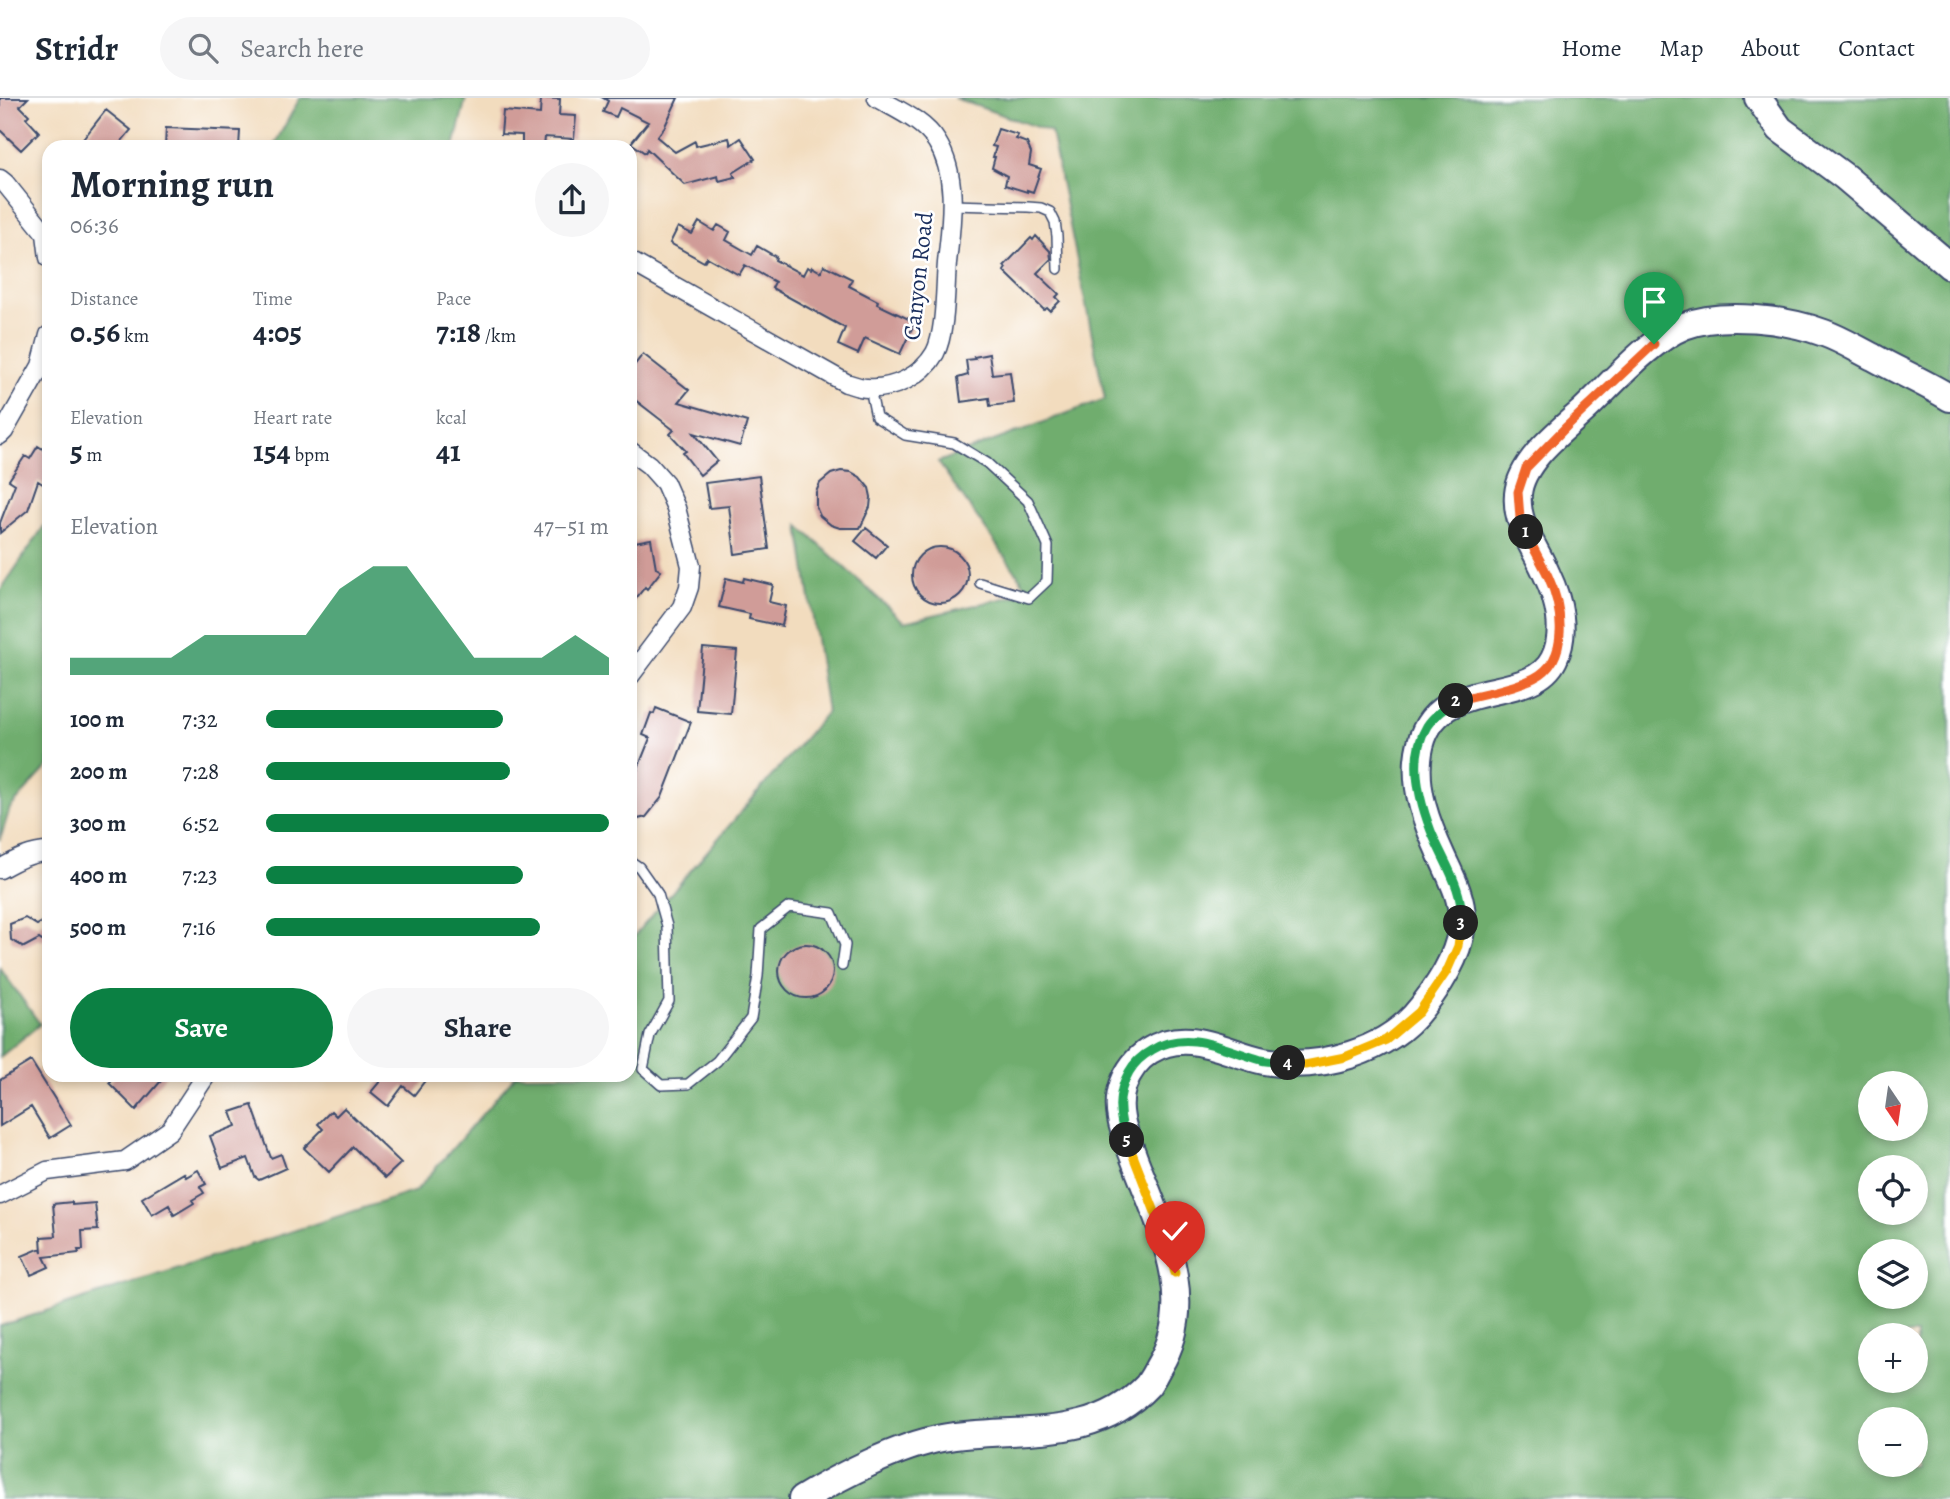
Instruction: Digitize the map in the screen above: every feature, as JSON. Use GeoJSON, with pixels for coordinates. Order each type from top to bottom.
{"type":"FeatureCollection","features":[{"type":"Feature","properties":{"kind":"street","name":"Canyon Road"},"geometry":{"type":"LineString","coordinates":[[637,265],[846,383],[870,388],[887,387],[907,380],[923,368],[936,352],[943,317],[951,186],[946,161],[937,142],[924,126],[877,98]]}},
{"type":"Feature","properties":{"kind":"street"},"geometry":{"type":"LineString","coordinates":[[1758,98],[1780,129],[1845,177],[1950,266]]}},
{"type":"Feature","properties":{"kind":"street"},"geometry":{"type":"LineString","coordinates":[[0,179],[42,226]]}},
{"type":"Feature","properties":{"kind":"street"},"geometry":{"type":"LineString","coordinates":[[802,1499],[902,1450],[937,1439],[1086,1424],[1119,1409],[1149,1384],[1170,1350],[1178,1312],[1175,1273],[1162,1230],[1123,1128],[1119,1108],[1121,1088],[1130,1069],[1144,1054],[1162,1044],[1182,1040],[1202,1041],[1264,1061],[1305,1065],[1345,1057],[1386,1040],[1419,1012],[1447,971],[1458,946],[1462,918],[1458,891],[1431,832],[1420,797],[1417,761],[1420,743],[1428,726],[1440,712],[1455,701],[1536,678],[1548,668],[1556,656],[1560,616],[1549,578],[1520,518],[1518,492],[1526,468],[1567,426],[1654,344],[1682,327],[1713,317],[1788,323],[1825,333],[1950,398]]}},
{"type":"Feature","properties":{"kind":"street"},"geometry":{"type":"LineString","coordinates":[[0,435],[42,362]]}},
{"type":"Feature","properties":{"kind":"street"},"geometry":{"type":"LineString","coordinates":[[637,456],[665,483],[676,508],[691,566],[689,587],[681,607],[637,667]]}},
{"type":"Feature","properties":{"kind":"street"},"geometry":{"type":"LineString","coordinates":[[0,869],[21,858],[42,852]]}},
{"type":"Feature","properties":{"kind":"street"},"geometry":{"type":"LineString","coordinates":[[0,1195],[47,1171],[125,1161],[170,1130],[202,1082]]}},
{"type":"Feature","properties":{"kind":"lane"},"geometry":{"type":"LineString","coordinates":[[951,205],[1028,207],[1049,212],[1055,222],[1058,269]]}},
{"type":"Feature","properties":{"kind":"lane"},"geometry":{"type":"LineString","coordinates":[[870,388],[876,417],[905,435],[954,443],[987,463],[1028,501],[1048,546],[1047,581],[1029,598],[980,583]]}},
{"type":"Feature","properties":{"kind":"lane"},"geometry":{"type":"LineString","coordinates":[[637,865],[658,894],[667,926],[669,1001],[650,1035],[643,1069],[660,1085],[688,1084],[717,1061],[751,1018],[758,976],[761,929],[789,907],[832,913],[845,945],[842,966]]}},
{"type":"Feature","properties":{"kind":"green space"},"geometry":{"type":"Polygon","coordinates":[[[300,98],[466,98],[456,140],[277,140],[300,98]]]}},
{"type":"Feature","properties":{"kind":"green space"},"geometry":{"type":"Polygon","coordinates":[[[954,98],[1950,98],[1950,1499],[0,1499],[0,1326],[416,1191],[510,1082],[637,1082],[637,933],[827,712],[799,526],[904,622],[1030,592],[938,462],[1105,399],[1051,132],[954,98]]]}},
{"type":"Feature","properties":{"kind":"green space"},"geometry":{"type":"Polygon","coordinates":[[[42,529],[42,773],[10,808],[0,840],[0,591],[42,529]]]}},
{"type":"Feature","properties":{"kind":"green space"},"geometry":{"type":"Polygon","coordinates":[[[0,968],[40,1024],[0,1057],[0,968]]]}},
{"type":"Feature","properties":{"kind":"building"},"geometry":{"type":"Polygon","coordinates":[[[0,98],[28,98],[20,106],[29,115],[26,118],[39,132],[21,150],[0,130],[0,98]]]}},
{"type":"Feature","properties":{"kind":"building"},"geometry":{"type":"Polygon","coordinates":[[[541,98],[560,99],[559,115],[576,116],[574,139],[545,137],[545,140],[522,140],[522,135],[501,134],[503,111],[540,114],[541,98]]]}},
{"type":"Feature","properties":{"kind":"building"},"geometry":{"type":"Polygon","coordinates":[[[603,98],[678,98],[657,137],[675,152],[695,141],[696,146],[729,138],[731,145],[741,138],[755,159],[733,173],[735,177],[719,181],[718,176],[685,185],[647,149],[645,153],[637,147],[637,140],[633,140],[648,122],[620,108],[616,117],[603,112],[608,101],[603,98]]]}},
{"type":"Feature","properties":{"kind":"building"},"geometry":{"type":"Polygon","coordinates":[[[106,110],[131,130],[123,140],[82,140],[106,110]]]}},
{"type":"Feature","properties":{"kind":"building"},"geometry":{"type":"Polygon","coordinates":[[[166,128],[240,131],[239,140],[165,140],[166,128]]]}},
{"type":"Feature","properties":{"kind":"building"},"geometry":{"type":"Polygon","coordinates":[[[998,129],[1018,135],[1016,139],[1027,143],[1031,153],[1029,165],[1041,169],[1033,192],[1005,185],[1007,176],[992,168],[996,147],[992,146],[998,129]]]}},
{"type":"Feature","properties":{"kind":"building"},"geometry":{"type":"Polygon","coordinates":[[[699,222],[714,231],[718,225],[730,232],[726,240],[752,255],[757,246],[776,257],[775,260],[803,275],[807,267],[821,272],[824,265],[852,279],[849,286],[878,301],[877,304],[915,322],[900,354],[865,338],[858,354],[838,345],[845,328],[772,288],[775,282],[745,265],[739,275],[707,257],[704,262],[670,243],[678,227],[692,234],[699,222]]]}},
{"type":"Feature","properties":{"kind":"building"},"geometry":{"type":"Polygon","coordinates":[[[1036,236],[1050,251],[1051,259],[1037,273],[1059,294],[1056,297],[1060,301],[1050,311],[1047,308],[1044,310],[1004,271],[1004,266],[1036,236]]]}},
{"type":"Feature","properties":{"kind":"building"},"geometry":{"type":"Polygon","coordinates":[[[643,354],[689,390],[679,402],[747,422],[740,446],[694,433],[717,461],[700,475],[683,453],[686,451],[670,434],[674,430],[637,401],[637,362],[643,354]]]}},
{"type":"Feature","properties":{"kind":"building"},"geometry":{"type":"Polygon","coordinates":[[[989,354],[992,374],[1010,372],[1014,403],[990,406],[989,398],[961,402],[958,378],[968,375],[966,360],[989,354]]]}},
{"type":"Feature","properties":{"kind":"building"},"geometry":{"type":"Polygon","coordinates":[[[38,446],[42,449],[42,484],[38,481],[28,510],[0,533],[0,523],[15,484],[9,480],[25,456],[30,459],[38,446]]]}},
{"type":"Feature","properties":{"kind":"building"},"geometry":{"type":"Polygon","coordinates":[[[841,471],[860,477],[869,488],[870,507],[860,528],[831,525],[820,516],[816,507],[816,492],[820,483],[831,474],[841,471]]]}},
{"type":"Feature","properties":{"kind":"building"},"geometry":{"type":"Polygon","coordinates":[[[759,476],[769,549],[735,554],[729,506],[709,508],[705,483],[759,476]]]}},
{"type":"Feature","properties":{"kind":"building"},"geometry":{"type":"Polygon","coordinates":[[[866,528],[887,545],[876,558],[855,541],[866,528]]]}},
{"type":"Feature","properties":{"kind":"building"},"geometry":{"type":"Polygon","coordinates":[[[651,539],[656,568],[661,571],[637,597],[637,542],[651,539]]]}},
{"type":"Feature","properties":{"kind":"building"},"geometry":{"type":"Polygon","coordinates":[[[940,547],[951,549],[960,555],[966,564],[966,586],[960,595],[951,601],[940,603],[929,601],[920,595],[914,586],[912,575],[914,564],[920,555],[929,549],[940,547]]]}},
{"type":"Feature","properties":{"kind":"building"},"geometry":{"type":"Polygon","coordinates":[[[726,578],[743,582],[744,578],[773,585],[769,602],[786,606],[782,626],[749,619],[750,614],[719,607],[726,578]]]}},
{"type":"Feature","properties":{"kind":"building"},"geometry":{"type":"Polygon","coordinates":[[[703,648],[737,651],[731,714],[697,711],[703,648]]]}},
{"type":"Feature","properties":{"kind":"building"},"geometry":{"type":"Polygon","coordinates":[[[656,708],[691,722],[662,797],[646,817],[637,819],[637,770],[650,738],[643,735],[651,713],[654,714],[656,708]]]}},
{"type":"Feature","properties":{"kind":"building"},"geometry":{"type":"Polygon","coordinates":[[[25,918],[37,925],[42,922],[42,941],[39,939],[24,947],[11,940],[10,924],[25,918]]]}},
{"type":"Feature","properties":{"kind":"building"},"geometry":{"type":"Polygon","coordinates":[[[806,944],[825,952],[833,971],[825,990],[806,998],[787,990],[779,971],[787,952],[806,944]]]}},
{"type":"Feature","properties":{"kind":"building"},"geometry":{"type":"Polygon","coordinates":[[[31,1061],[71,1125],[50,1138],[31,1107],[0,1126],[0,1080],[31,1061]]]}},
{"type":"Feature","properties":{"kind":"building"},"geometry":{"type":"Polygon","coordinates":[[[110,1082],[160,1082],[136,1110],[110,1082]]]}},
{"type":"Feature","properties":{"kind":"building"},"geometry":{"type":"Polygon","coordinates":[[[379,1082],[424,1082],[414,1095],[403,1086],[388,1106],[371,1092],[379,1082]]]}},
{"type":"Feature","properties":{"kind":"building"},"geometry":{"type":"Polygon","coordinates":[[[252,1105],[271,1158],[281,1154],[286,1168],[259,1180],[255,1177],[248,1158],[222,1168],[210,1136],[236,1126],[231,1112],[252,1105]]]}},
{"type":"Feature","properties":{"kind":"building"},"geometry":{"type":"Polygon","coordinates":[[[344,1108],[401,1163],[385,1178],[353,1147],[329,1172],[304,1148],[323,1129],[318,1124],[331,1111],[336,1116],[344,1108]]]}},
{"type":"Feature","properties":{"kind":"building"},"geometry":{"type":"Polygon","coordinates":[[[198,1170],[206,1184],[200,1187],[204,1193],[192,1200],[194,1203],[174,1215],[169,1205],[152,1215],[142,1198],[184,1173],[186,1177],[198,1170]]]}},
{"type":"Feature","properties":{"kind":"building"},"geometry":{"type":"Polygon","coordinates":[[[72,1202],[72,1205],[95,1203],[98,1230],[82,1231],[83,1250],[78,1250],[79,1253],[44,1257],[49,1267],[31,1275],[22,1256],[41,1248],[42,1252],[41,1237],[56,1236],[53,1204],[72,1202]]]}},
{"type":"Feature","properties":{"kind":"route"},"geometry":{"type":"LineString","coordinates":[[1175,1273],[1162,1230],[1123,1128],[1119,1108],[1121,1088],[1130,1069],[1144,1054],[1162,1044],[1182,1040],[1202,1041],[1264,1061],[1305,1065],[1345,1057],[1386,1040],[1419,1012],[1447,971],[1458,946],[1462,918],[1458,891],[1431,832],[1420,797],[1417,761],[1420,743],[1428,726],[1440,712],[1455,701],[1536,678],[1548,668],[1556,656],[1560,616],[1549,578],[1520,518],[1518,492],[1526,468],[1654,344]]}}]}
